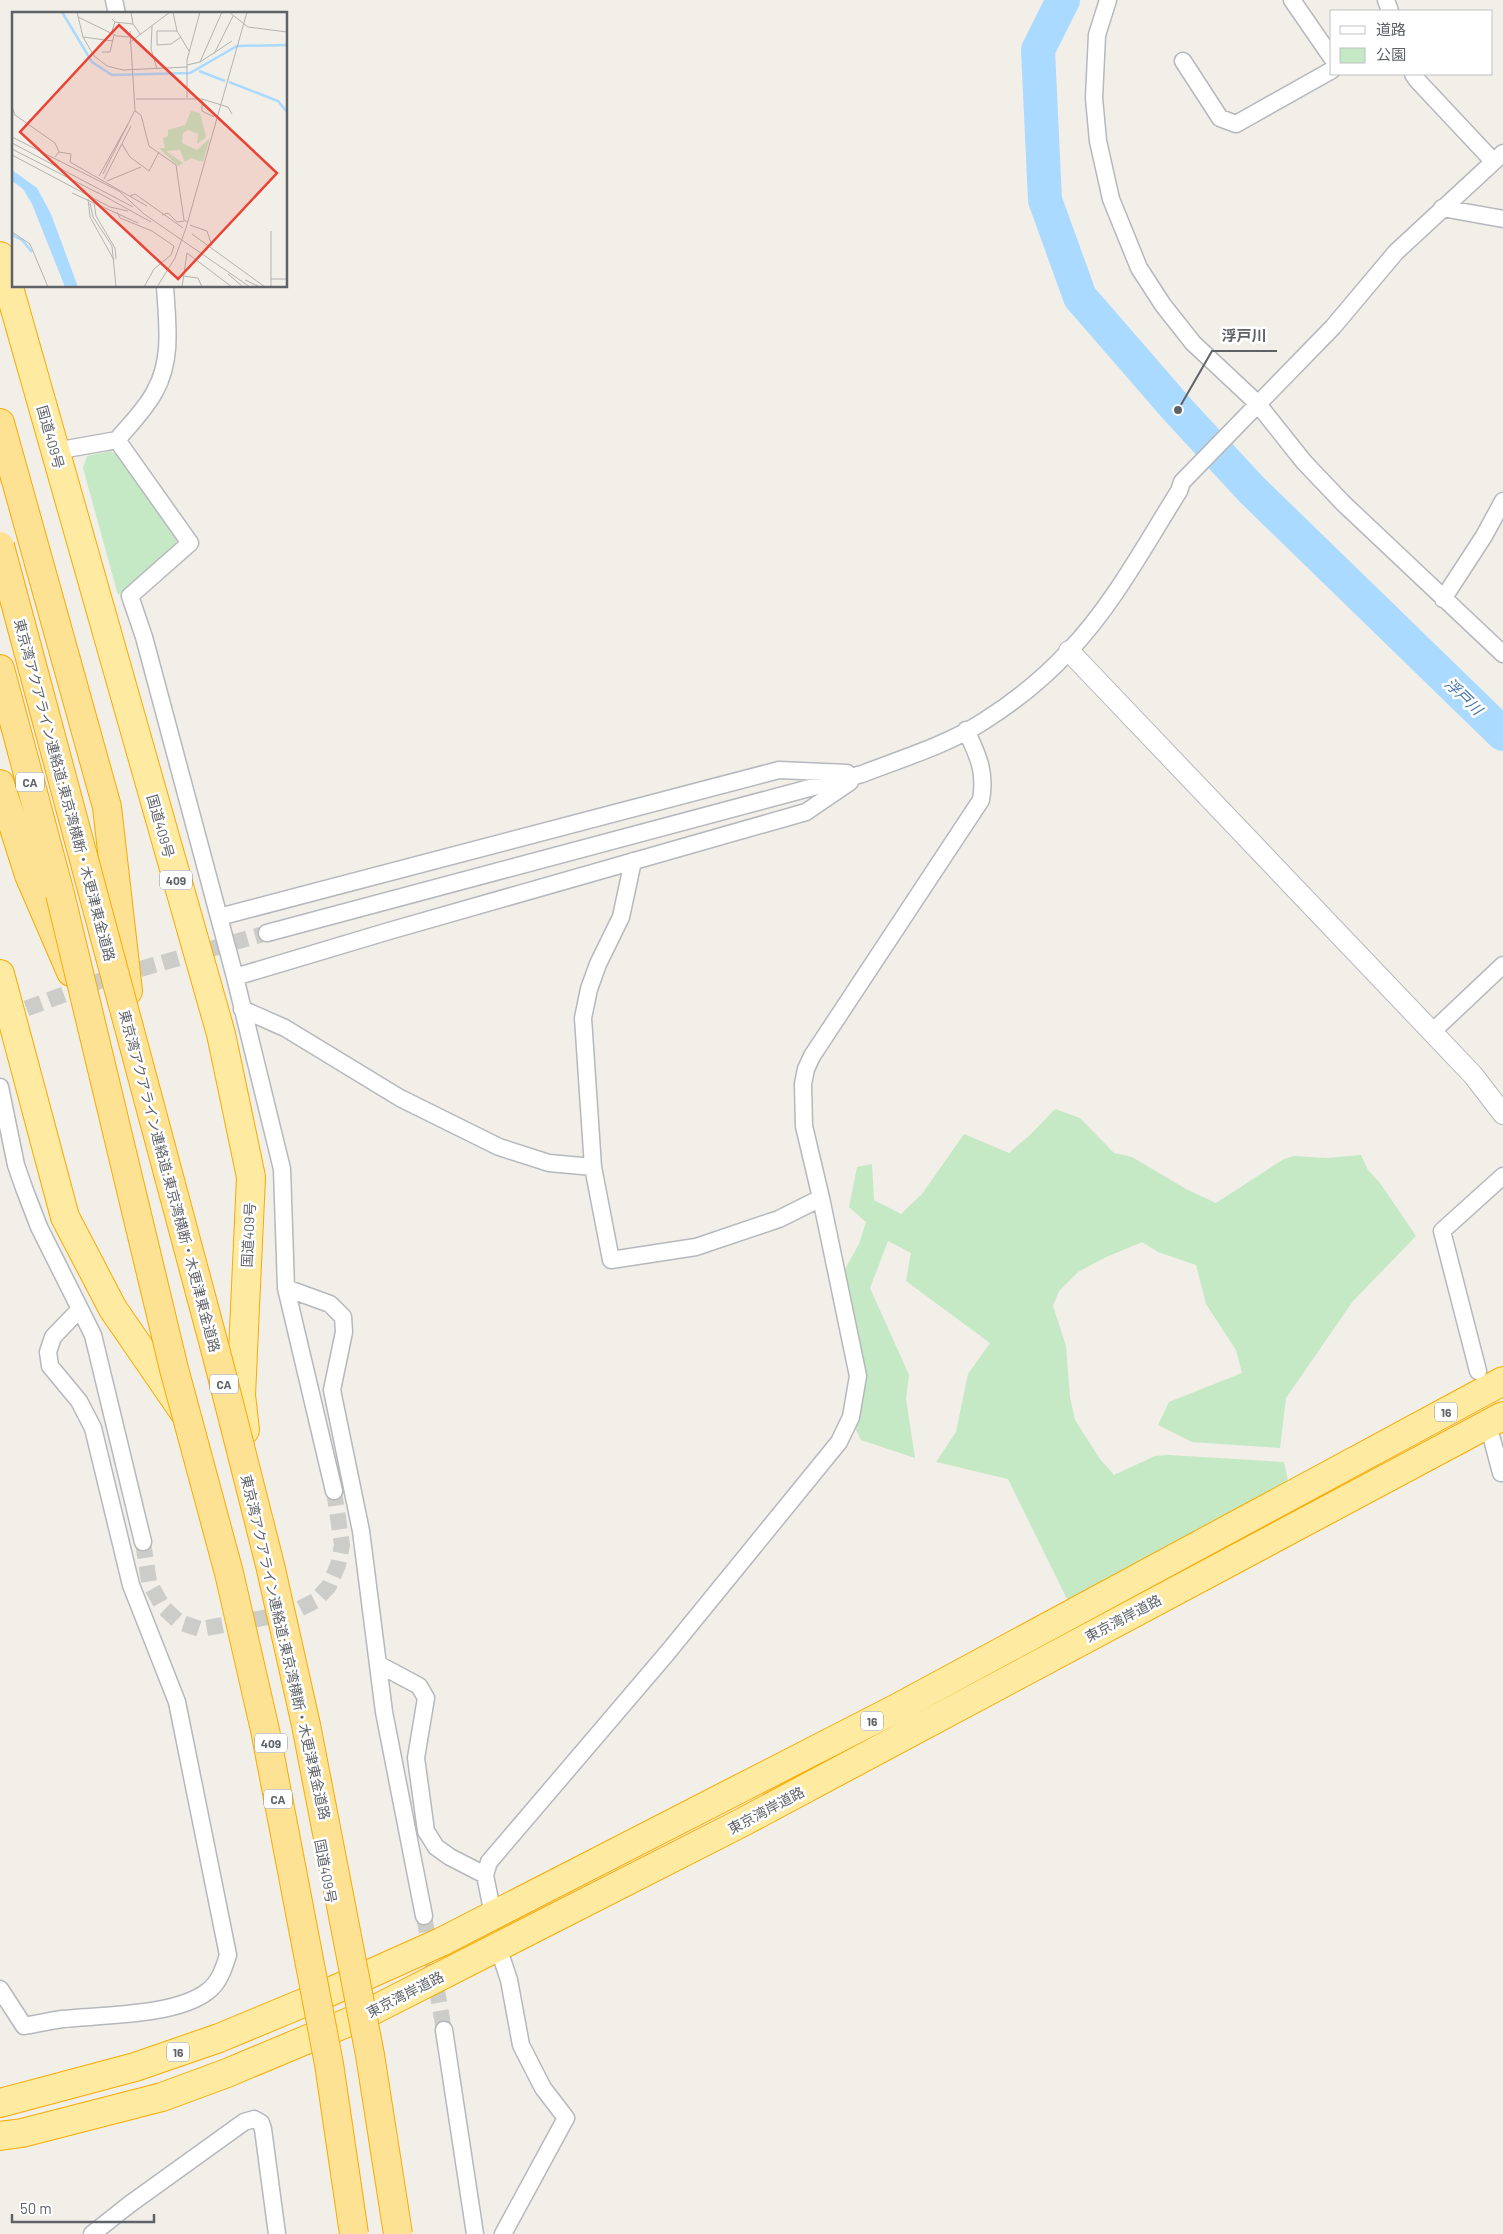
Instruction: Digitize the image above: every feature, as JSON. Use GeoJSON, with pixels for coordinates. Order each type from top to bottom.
{"type":"FeatureCollection","features":[{"type":"Feature","properties":{"kind":"highway","name":"国道409号"},"geometry":{"type":"LineString","coordinates":[[0,256],[221,1034],[251,1177],[241,1395],[255,1518],[337,1989]]}},
{"type":"Feature","properties":{"kind":"highway"},"geometry":{"type":"LineString","coordinates":[[0,423],[107,807],[127,989],[215,1373],[255,1518]]}},
{"type":"Feature","properties":{"kind":"highway","name":"東京湾アクアライン連絡道;東京湾横断・木更津東金道路"},"geometry":{"type":"LineString","coordinates":[[0,546],[214,1346],[270,1565],[306,1725],[370,2056],[398,2234]]}},
{"type":"Feature","properties":{"kind":"highway","name":"CA"},"geometry":{"type":"LineString","coordinates":[[0,669],[60,894],[174,1369],[229,1574],[265,1730],[329,2064],[354,2234]]}},
{"type":"Feature","properties":{"kind":"highway"},"geometry":{"type":"LineString","coordinates":[[0,784],[29,875],[109,1058],[210,1456]]}},
{"type":"Feature","properties":{"kind":"highway","name":"国道409号"},"geometry":{"type":"LineString","coordinates":[[0,974],[65,1217],[113,1309],[193,1425],[210,1456],[345,2024],[384,2234]]}},
{"type":"Feature","properties":{"kind":"highway","name":"東京湾岸道路"},"geometry":{"type":"LineString","coordinates":[[0,2103],[135,2067],[219,2038],[337,1989],[441,1942],[888,1712],[1503,1381]]}},
{"type":"Feature","properties":{"kind":"highway","name":"東京湾岸道路"},"geometry":{"type":"LineString","coordinates":[[0,2136],[22,2133],[162,2096],[227,2073],[345,2024],[741,1823],[1497,1427]]}},
{"type":"Feature","properties":{"kind":"highway","name":"国道409号"},"geometry":{"type":"LineString","coordinates":[[345,2024],[361,2234]]}},
{"type":"Feature","properties":{"kind":"street"},"geometry":{"type":"LineString","coordinates":[[1108,0],[1097,35],[1094,98],[1098,141],[1111,199],[1139,268],[1163,305],[1193,343],[1257,403],[1304,462],[1343,503],[1503,654]]}},
{"type":"Feature","properties":{"kind":"street"},"geometry":{"type":"LineString","coordinates":[[1292,0],[1330,55]]}},
{"type":"Feature","properties":{"kind":"street"},"geometry":{"type":"LineString","coordinates":[[1183,61],[1220,118],[1236,124],[1330,71]]}},
{"type":"Feature","properties":{"kind":"street"},"geometry":{"type":"LineString","coordinates":[[267,933],[862,774],[932,747],[966,730],[983,721],[1028,689],[1070,651],[1109,601],[1179,491],[1182,482],[1333,327],[1396,252],[1498,157],[1414,75]]}},
{"type":"Feature","properties":{"kind":"street"},"geometry":{"type":"LineString","coordinates":[[1442,208],[1503,219]]}},
{"type":"Feature","properties":{"kind":"street"},"geometry":{"type":"LineString","coordinates":[[55,451],[118,440],[154,393],[163,375],[168,347],[165,288]]}},
{"type":"Feature","properties":{"kind":"street"},"geometry":{"type":"LineString","coordinates":[[118,440],[190,543],[130,596],[144,637],[235,977],[282,1168],[286,1288],[334,1491]]}},
{"type":"Feature","properties":{"kind":"street"},"geometry":{"type":"LineString","coordinates":[[1443,599],[1484,536],[1503,501]]}},
{"type":"Feature","properties":{"kind":"street"},"geometry":{"type":"LineString","coordinates":[[1070,651],[1473,1075],[1503,1114]]}},
{"type":"Feature","properties":{"kind":"street"},"geometry":{"type":"LineString","coordinates":[[493,1915],[485,1875],[489,1862],[668,1652],[839,1442],[851,1417],[858,1376],[804,1126],[803,1084],[806,1068],[981,800],[984,782],[979,760],[966,730]]}},
{"type":"Feature","properties":{"kind":"street"},"geometry":{"type":"LineString","coordinates":[[219,917],[779,770],[862,774]]}},
{"type":"Feature","properties":{"kind":"street"},"geometry":{"type":"LineString","coordinates":[[235,977],[806,812],[862,774]]}},
{"type":"Feature","properties":{"kind":"street"},"geometry":{"type":"LineString","coordinates":[[633,862],[621,917],[598,964],[589,989],[583,1018],[593,1167],[611,1260],[696,1247],[779,1219],[821,1198]]}},
{"type":"Feature","properties":{"kind":"street"},"geometry":{"type":"LineString","coordinates":[[1432,1032],[1503,965]]}},
{"type":"Feature","properties":{"kind":"street"},"geometry":{"type":"LineString","coordinates":[[242,1009],[285,1028],[400,1098],[499,1147],[549,1163],[593,1167]]}},
{"type":"Feature","properties":{"kind":"street"},"geometry":{"type":"LineString","coordinates":[[0,1087],[16,1165],[24,1188],[39,1227],[93,1335],[143,1542]]}},
{"type":"Feature","properties":{"kind":"street"},"geometry":{"type":"LineString","coordinates":[[1478,1371],[1442,1231],[1503,1176]]}},
{"type":"Feature","properties":{"kind":"street"},"geometry":{"type":"LineString","coordinates":[[286,1288],[330,1304],[343,1317],[344,1332],[332,1390],[361,1531],[384,1712],[424,1916]]}},
{"type":"Feature","properties":{"kind":"street"},"geometry":{"type":"LineString","coordinates":[[0,1989],[24,2026],[60,2019],[128,2015],[181,2004],[208,1991],[222,1974],[228,1955],[177,1702],[131,1585],[93,1428],[79,1401],[50,1366],[48,1352],[53,1337],[80,1309]]}},
{"type":"Feature","properties":{"kind":"street"},"geometry":{"type":"LineString","coordinates":[[1497,1427],[1501,1473]]}},
{"type":"Feature","properties":{"kind":"street"},"geometry":{"type":"LineString","coordinates":[[378,1664],[419,1686],[426,1698],[416,1758],[426,1831],[436,1847],[450,1857],[485,1875]]}},
{"type":"Feature","properties":{"kind":"street"},"geometry":{"type":"LineString","coordinates":[[498,1948],[509,1980],[521,2044],[543,2088],[566,2118],[503,2234]]}},
{"type":"Feature","properties":{"kind":"street"},"geometry":{"type":"LineString","coordinates":[[444,2030],[475,2234]]}},
{"type":"Feature","properties":{"kind":"street"},"geometry":{"type":"LineString","coordinates":[[92,2234],[130,2204],[236,2128],[254,2119],[261,2123],[264,2130],[278,2234]]}},
{"type":"Feature","properties":{"kind":"green space"},"geometry":{"type":"Polygon","coordinates":[[[110,451],[124,459],[177,535],[176,549],[118,595],[83,468],[87,456],[110,451]]]}},
{"type":"Feature","properties":{"kind":"green space"},"geometry":{"type":"Polygon","coordinates":[[[1055,1109],[1080,1118],[1114,1153],[1132,1157],[1186,1189],[1216,1203],[1284,1159],[1294,1156],[1326,1158],[1361,1155],[1368,1170],[1380,1183],[1416,1236],[1353,1301],[1286,1398],[1280,1448],[1192,1442],[1158,1425],[1169,1402],[1242,1373],[1236,1350],[1206,1304],[1196,1265],[1158,1252],[1142,1242],[1104,1258],[1078,1272],[1059,1291],[1053,1306],[1066,1346],[1070,1397],[1075,1420],[1100,1459],[1114,1475],[1155,1456],[1169,1455],[1284,1462],[1289,1485],[1068,1601],[1008,1479],[936,1462],[956,1432],[968,1374],[990,1343],[906,1281],[911,1253],[888,1241],[870,1288],[909,1375],[906,1399],[915,1458],[861,1440],[855,1428],[857,1420],[844,1271],[859,1244],[866,1222],[849,1207],[857,1167],[872,1164],[874,1200],[901,1214],[922,1194],[964,1134],[1009,1153],[1055,1109]]]}},
{"type":"Feature","properties":{"kind":"waterway","name":"浮戸川"},"geometry":{"type":"LineString","coordinates":[[1063,0],[1038,50],[1045,200],[1080,297],[1178,410],[1251,489],[1503,734]]}},
{"type":"Feature","properties":{"kind":"tunnel"},"geometry":{"type":"LineString","coordinates":[[4,1017],[105,979],[267,933]]}},
{"type":"Feature","properties":{"kind":"tunnel"},"geometry":{"type":"LineString","coordinates":[[143,1542],[149,1582],[163,1607],[179,1622],[200,1629],[291,1613],[315,1601],[329,1586],[338,1565],[342,1545],[334,1491]]}},
{"type":"Feature","properties":{"kind":"tunnel"},"geometry":{"type":"LineString","coordinates":[[424,1916],[444,2030]]}},
{"type":"Feature","properties":{"kind":"place","name":"浮戸川"},"geometry":{"type":"Point","coordinates":[1178,410]}}]}
